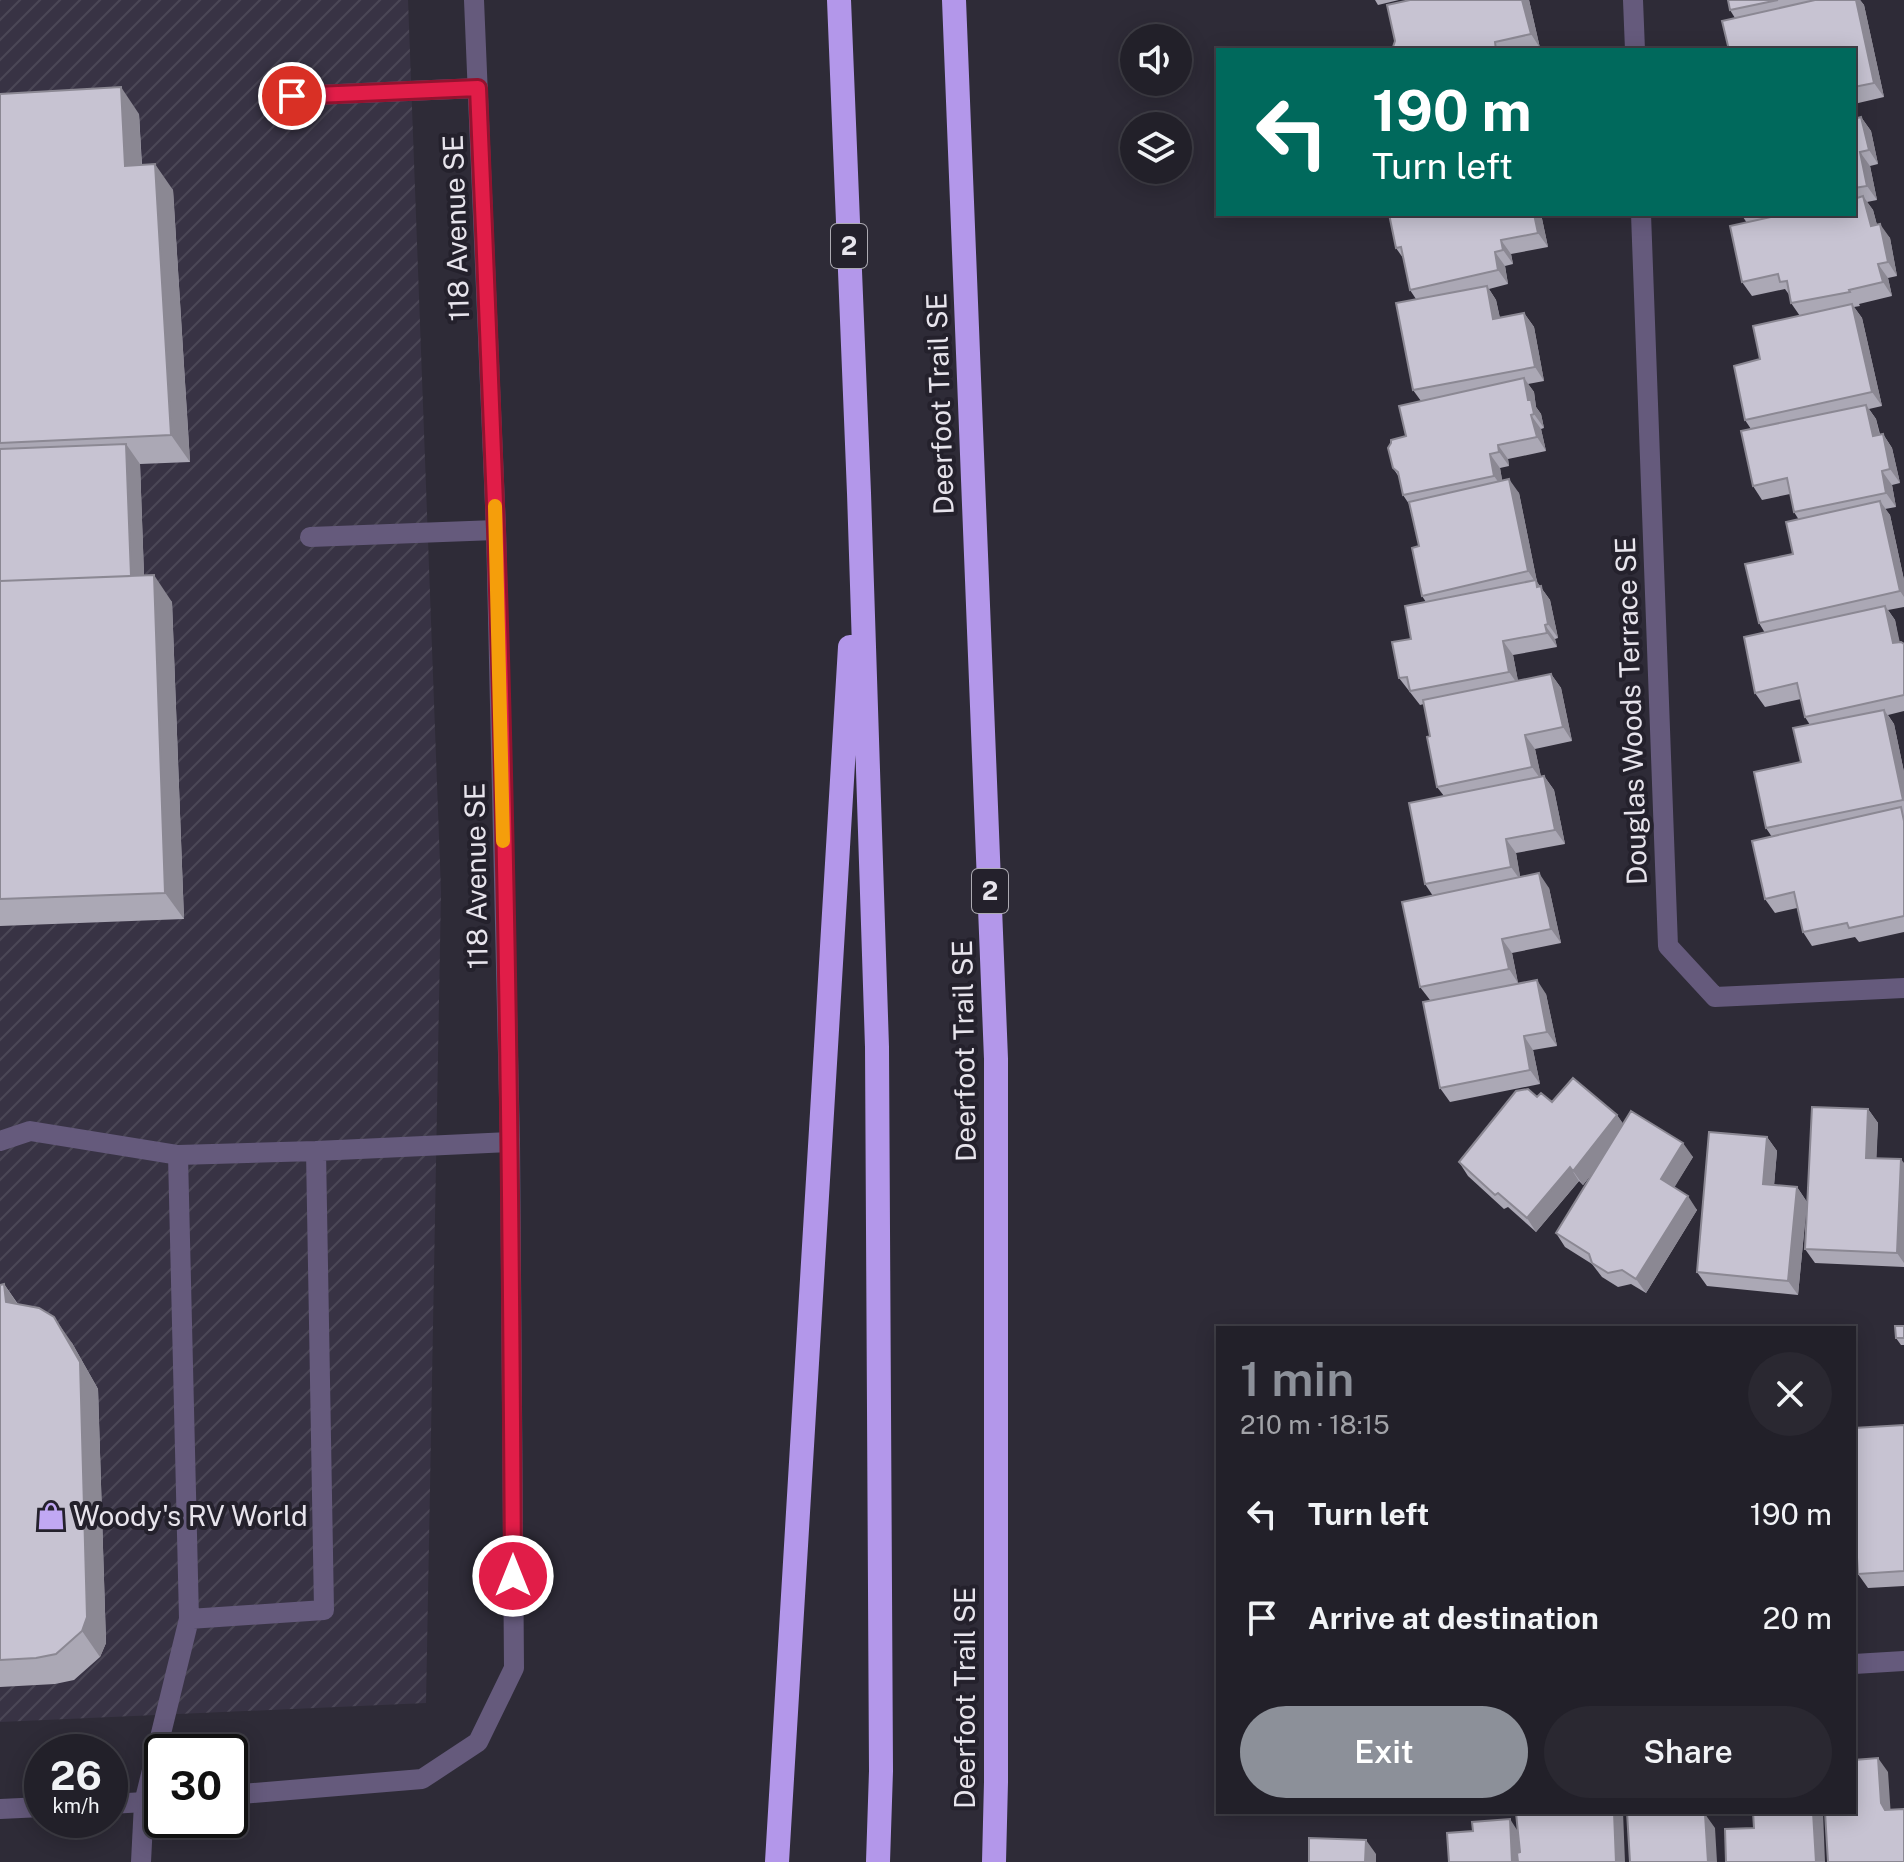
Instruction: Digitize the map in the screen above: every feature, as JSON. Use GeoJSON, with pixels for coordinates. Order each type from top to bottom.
{"type":"FeatureCollection","features":[{"type":"Feature","properties":{"kind":"highway","name":"2"},"geometry":{"type":"LineString","coordinates":[[839,0],[877,1047],[881,1771],[878,1862]]}},
{"type":"Feature","properties":{"kind":"highway","name":"Deerfoot Trail SE"},"geometry":{"type":"LineString","coordinates":[[954,0],[996,1059],[994,1862]]}},
{"type":"Feature","properties":{"kind":"highway"},"geometry":{"type":"LineString","coordinates":[[777,1862],[859,493]]}},
{"type":"Feature","properties":{"kind":"highway"},"geometry":{"type":"LineString","coordinates":[[996,1782],[1006,1862]]}},
{"type":"Feature","properties":{"kind":"street","name":"118 Avenue SE"},"geometry":{"type":"LineString","coordinates":[[248,1794],[422,1779],[478,1742],[514,1668],[510,1142],[496,530],[474,0]]}},
{"type":"Feature","properties":{"kind":"street"},"geometry":{"type":"LineString","coordinates":[[1633,0],[1635,48]]}},
{"type":"Feature","properties":{"kind":"street"},"geometry":{"type":"LineString","coordinates":[[292,96],[478,88]]}},
{"type":"Feature","properties":{"kind":"street","name":"Douglas Woods Terrace SE"},"geometry":{"type":"LineString","coordinates":[[1641,216],[1668,946],[1715,997],[1904,988]]}},
{"type":"Feature","properties":{"kind":"street"},"geometry":{"type":"LineString","coordinates":[[310,537],[496,530]]}},
{"type":"Feature","properties":{"kind":"street"},"geometry":{"type":"LineString","coordinates":[[0,1141],[30,1131],[178,1155],[510,1142]]}},
{"type":"Feature","properties":{"kind":"street"},"geometry":{"type":"LineString","coordinates":[[189,1619],[324,1610],[316,1151]]}},
{"type":"Feature","properties":{"kind":"street"},"geometry":{"type":"LineString","coordinates":[[166,1734],[189,1619],[178,1155]]}},
{"type":"Feature","properties":{"kind":"street"},"geometry":{"type":"LineString","coordinates":[[1856,1664],[1904,1661]]}},
{"type":"Feature","properties":{"kind":"street"},"geometry":{"type":"LineString","coordinates":[[0,1809],[24,1808]]}},
{"type":"Feature","properties":{"kind":"street"},"geometry":{"type":"LineString","coordinates":[[141,1862],[146,1838]]}},
{"type":"Feature","properties":{"kind":"shaded area"},"geometry":{"type":"Polygon","coordinates":[[[0,0],[408,0],[441,892],[426,1703],[0,1722],[0,0]]]}},
{"type":"Feature","properties":{"kind":"building"},"geometry":{"type":"Polygon","coordinates":[[[1410,0],[1522,0],[1531,34],[1495,42],[1496,48],[1393,48],[1395,41],[1387,5],[1410,0]]]}},
{"type":"Feature","properties":{"kind":"building"},"geometry":{"type":"Polygon","coordinates":[[[1728,0],[1778,0],[1730,10],[1728,0]]]}},
{"type":"Feature","properties":{"kind":"building"},"geometry":{"type":"Polygon","coordinates":[[[1815,0],[1856,0],[1874,83],[1856,87],[1856,48],[1729,48],[1722,21],[1815,0]]]}},
{"type":"Feature","properties":{"kind":"building"},"geometry":{"type":"Polygon","coordinates":[[[121,87],[125,166],[155,164],[171,435],[0,443],[0,94],[121,87]]]}},
{"type":"Feature","properties":{"kind":"building"},"geometry":{"type":"Polygon","coordinates":[[[1861,117],[1869,150],[1860,152],[1867,186],[1856,188],[1856,118],[1861,117]]]}},
{"type":"Feature","properties":{"kind":"building"},"geometry":{"type":"Polygon","coordinates":[[[1863,196],[1871,226],[1880,224],[1888,262],[1878,264],[1883,282],[1850,292],[1791,303],[1787,281],[1780,282],[1778,274],[1742,282],[1730,226],[1776,216],[1856,216],[1856,198],[1863,196]]]}},
{"type":"Feature","properties":{"kind":"building"},"geometry":{"type":"Polygon","coordinates":[[[1389,216],[1534,216],[1538,233],[1501,240],[1503,250],[1495,252],[1498,270],[1410,290],[1401,247],[1396,248],[1389,216]]]}},
{"type":"Feature","properties":{"kind":"building"},"geometry":{"type":"Polygon","coordinates":[[[1487,286],[1493,319],[1524,313],[1535,367],[1413,390],[1396,303],[1487,286]]]}},
{"type":"Feature","properties":{"kind":"building"},"geometry":{"type":"Polygon","coordinates":[[[1852,304],[1872,392],[1745,420],[1734,366],[1760,359],[1753,326],[1852,304]]]}},
{"type":"Feature","properties":{"kind":"building"},"geometry":{"type":"Polygon","coordinates":[[[1524,378],[1537,437],[1498,445],[1499,452],[1490,454],[1494,476],[1403,495],[1388,448],[1391,440],[1406,436],[1399,406],[1524,378]]]}},
{"type":"Feature","properties":{"kind":"building"},"geometry":{"type":"Polygon","coordinates":[[[1866,405],[1873,436],[1883,434],[1890,469],[1882,471],[1886,493],[1794,512],[1787,478],[1753,486],[1741,431],[1866,405]]]}},
{"type":"Feature","properties":{"kind":"building"},"geometry":{"type":"Polygon","coordinates":[[[126,444],[131,576],[0,581],[0,449],[126,444]]]}},
{"type":"Feature","properties":{"kind":"building"},"geometry":{"type":"Polygon","coordinates":[[[1509,479],[1528,571],[1422,596],[1412,548],[1419,546],[1409,502],[1509,479]]]}},
{"type":"Feature","properties":{"kind":"building"},"geometry":{"type":"Polygon","coordinates":[[[1880,501],[1900,591],[1759,623],[1745,564],[1793,554],[1786,522],[1880,501]]]}},
{"type":"Feature","properties":{"kind":"building"},"geometry":{"type":"Polygon","coordinates":[[[154,575],[165,893],[0,899],[0,581],[154,575]]]}},
{"type":"Feature","properties":{"kind":"building"},"geometry":{"type":"Polygon","coordinates":[[[1536,580],[1537,587],[1541,586],[1547,633],[1503,641],[1509,672],[1410,691],[1407,677],[1399,678],[1392,642],[1411,639],[1405,606],[1536,580]]]}},
{"type":"Feature","properties":{"kind":"building"},"geometry":{"type":"Polygon","coordinates":[[[1885,606],[1893,643],[1904,644],[1904,695],[1805,717],[1797,683],[1755,693],[1744,637],[1885,606]]]}},
{"type":"Feature","properties":{"kind":"building"},"geometry":{"type":"Polygon","coordinates":[[[1551,674],[1563,727],[1525,735],[1532,767],[1437,787],[1423,700],[1551,674]]]}},
{"type":"Feature","properties":{"kind":"building"},"geometry":{"type":"Polygon","coordinates":[[[1884,710],[1903,800],[1766,828],[1754,772],[1801,762],[1793,728],[1884,710]]]}},
{"type":"Feature","properties":{"kind":"building"},"geometry":{"type":"Polygon","coordinates":[[[1544,776],[1555,830],[1506,839],[1511,867],[1425,884],[1409,803],[1544,776]]]}},
{"type":"Feature","properties":{"kind":"building"},"geometry":{"type":"Polygon","coordinates":[[[1901,807],[1904,821],[1904,916],[1849,928],[1847,923],[1803,932],[1794,892],[1765,899],[1752,841],[1901,807]]]}},
{"type":"Feature","properties":{"kind":"building"},"geometry":{"type":"Polygon","coordinates":[[[1539,873],[1551,929],[1502,939],[1509,969],[1420,987],[1402,902],[1539,873]]]}},
{"type":"Feature","properties":{"kind":"building"},"geometry":{"type":"Polygon","coordinates":[[[1537,980],[1547,1032],[1524,1036],[1530,1070],[1440,1088],[1423,1002],[1537,980]]]}},
{"type":"Feature","properties":{"kind":"building"},"geometry":{"type":"Polygon","coordinates":[[[1573,1078],[1617,1115],[1573,1171],[1570,1167],[1527,1218],[1498,1193],[1495,1195],[1459,1162],[1516,1091],[1528,1089],[1537,1097],[1541,1093],[1552,1102],[1573,1078]]]}},
{"type":"Feature","properties":{"kind":"building"},"geometry":{"type":"Polygon","coordinates":[[[1812,1107],[1868,1109],[1866,1158],[1901,1159],[1897,1253],[1805,1249],[1812,1107]]]}},
{"type":"Feature","properties":{"kind":"building"},"geometry":{"type":"Polygon","coordinates":[[[1631,1111],[1683,1143],[1661,1179],[1688,1196],[1636,1279],[1622,1270],[1608,1273],[1592,1263],[1589,1254],[1556,1233],[1631,1111]]]}},
{"type":"Feature","properties":{"kind":"building"},"geometry":{"type":"Polygon","coordinates":[[[1709,1132],[1767,1137],[1763,1184],[1797,1187],[1788,1281],[1697,1272],[1709,1132]]]}},
{"type":"Feature","properties":{"kind":"building","name":"Woody's RV World"},"geometry":{"type":"Polygon","coordinates":[[[4,1284],[6,1302],[39,1308],[54,1317],[80,1362],[87,1617],[82,1631],[56,1654],[0,1660],[0,1285],[4,1284]]]}},
{"type":"Feature","properties":{"kind":"building"},"geometry":{"type":"Polygon","coordinates":[[[1895,1326],[1904,1326],[1904,1338],[1896,1338],[1895,1326]]]}},
{"type":"Feature","properties":{"kind":"building"},"geometry":{"type":"Polygon","coordinates":[[[1904,1425],[1904,1571],[1858,1574],[1856,1428],[1904,1425]]]}},
{"type":"Feature","properties":{"kind":"building"},"geometry":{"type":"Polygon","coordinates":[[[1878,1758],[1881,1803],[1885,1810],[1904,1809],[1904,1862],[1828,1862],[1825,1814],[1856,1814],[1856,1760],[1878,1758]]]}},
{"type":"Feature","properties":{"kind":"building"},"geometry":{"type":"Polygon","coordinates":[[[1516,1814],[1614,1814],[1616,1862],[1518,1862],[1517,1853],[1520,1852],[1516,1814]]]}},
{"type":"Feature","properties":{"kind":"building"},"geometry":{"type":"Polygon","coordinates":[[[1627,1814],[1705,1814],[1708,1862],[1630,1862],[1627,1814]]]}},
{"type":"Feature","properties":{"kind":"building"},"geometry":{"type":"Polygon","coordinates":[[[1753,1814],[1813,1814],[1816,1862],[1726,1862],[1725,1829],[1754,1828],[1753,1814]]]}},
{"type":"Feature","properties":{"kind":"building"},"geometry":{"type":"Polygon","coordinates":[[[1510,1819],[1512,1862],[1449,1862],[1447,1833],[1473,1831],[1472,1822],[1510,1819]]]}},
{"type":"Feature","properties":{"kind":"building"},"geometry":{"type":"Polygon","coordinates":[[[1309,1838],[1366,1840],[1365,1862],[1309,1862],[1309,1838]]]}},
{"type":"Feature","properties":{"kind":"slow traffic"},"geometry":{"type":"LineString","coordinates":[[495,506],[503,841]]}},
{"type":"Feature","properties":{"kind":"place","name":"Woody's RV World"},"geometry":{"type":"Point","coordinates":[51,1516]}},
{"type":"Feature","properties":{"kind":"route"},"geometry":{"type":"LineString","coordinates":[[292,96],[478,88],[496,530],[507,989],[513,1576]]}}]}
